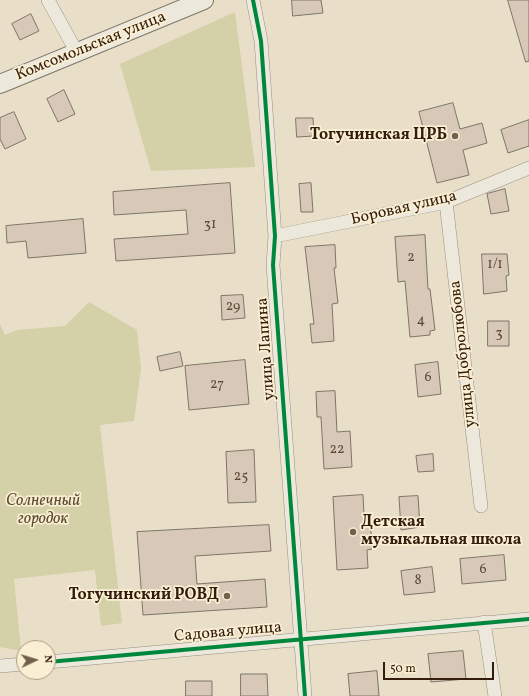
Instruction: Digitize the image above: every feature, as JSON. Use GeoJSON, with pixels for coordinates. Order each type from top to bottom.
{"type":"FeatureCollection","features":[{"type":"Feature","properties":{"kind":"main road","name":"Комсомольская улица"},"geometry":{"type":"LineString","coordinates":[[0,84],[76,51],[204,0]]}},
{"type":"Feature","properties":{"kind":"street"},"geometry":{"type":"LineString","coordinates":[[48,0],[76,51]]}},
{"type":"Feature","properties":{"kind":"street","name":"улица Лапина"},"geometry":{"type":"LineString","coordinates":[[253,0],[261,41],[275,236],[274,273],[305,696]]}},
{"type":"Feature","properties":{"kind":"street","name":"Боровая улица"},"geometry":{"type":"LineString","coordinates":[[275,236],[446,202],[529,168]]}},
{"type":"Feature","properties":{"kind":"street","name":"улица Добролюбова"},"geometry":{"type":"LineString","coordinates":[[446,202],[481,506]]}},
{"type":"Feature","properties":{"kind":"street","name":"Садовая улица"},"geometry":{"type":"LineString","coordinates":[[56,661],[301,638],[529,619]]}},
{"type":"Feature","properties":{"kind":"street"},"geometry":{"type":"LineString","coordinates":[[484,622],[495,696]]}},
{"type":"Feature","properties":{"kind":"street"},"geometry":{"type":"LineString","coordinates":[[0,666],[16,665]]}},
{"type":"Feature","properties":{"kind":"green space"},"geometry":{"type":"Polygon","coordinates":[[[235,12],[255,167],[151,171],[120,64],[235,12]]]}},
{"type":"Feature","properties":{"kind":"green space","name":"Солнечный городок"},"geometry":{"type":"Polygon","coordinates":[[[89,302],[137,330],[141,369],[134,421],[100,425],[122,623],[101,626],[95,570],[14,579],[20,640],[16,640],[16,650],[0,647],[0,324],[5,335],[17,330],[65,326],[89,302]]]}},
{"type":"Feature","properties":{"kind":"building"},"geometry":{"type":"Polygon","coordinates":[[[292,0],[321,0],[323,13],[293,16],[292,0]]]}},
{"type":"Feature","properties":{"kind":"building"},"geometry":{"type":"Polygon","coordinates":[[[508,0],[529,0],[529,61],[526,62],[508,0]]]}},
{"type":"Feature","properties":{"kind":"building"},"geometry":{"type":"Polygon","coordinates":[[[31,14],[39,31],[20,40],[12,24],[31,14]]]}},
{"type":"Feature","properties":{"kind":"building"},"geometry":{"type":"Polygon","coordinates":[[[64,90],[75,114],[58,122],[47,99],[64,90]]]}},
{"type":"Feature","properties":{"kind":"building","name":"Тогучинская ЦРБ"},"geometry":{"type":"Polygon","coordinates":[[[453,103],[460,129],[482,123],[487,143],[463,150],[469,175],[437,183],[419,112],[453,103]]]}},
{"type":"Feature","properties":{"kind":"building"},"geometry":{"type":"Polygon","coordinates":[[[14,112],[26,139],[5,149],[0,139],[0,118],[14,112]]]}},
{"type":"Feature","properties":{"kind":"building"},"geometry":{"type":"Polygon","coordinates":[[[296,118],[313,118],[314,136],[297,137],[296,118]]]}},
{"type":"Feature","properties":{"kind":"building"},"geometry":{"type":"Polygon","coordinates":[[[529,120],[529,146],[508,153],[501,130],[529,120]]]}},
{"type":"Feature","properties":{"kind":"building"},"geometry":{"type":"Polygon","coordinates":[[[230,183],[235,253],[116,261],[114,239],[188,234],[186,210],[114,215],[113,192],[230,183]]]}},
{"type":"Feature","properties":{"kind":"building"},"geometry":{"type":"Polygon","coordinates":[[[311,183],[313,212],[301,212],[299,184],[311,183]]]}},
{"type":"Feature","properties":{"kind":"building"},"geometry":{"type":"Polygon","coordinates":[[[505,189],[509,211],[491,214],[487,194],[505,189]]]}},
{"type":"Feature","properties":{"kind":"building"},"geometry":{"type":"Polygon","coordinates":[[[83,219],[86,253],[28,258],[26,241],[7,243],[6,226],[83,219]]]}},
{"type":"Feature","properties":{"kind":"building"},"geometry":{"type":"Polygon","coordinates":[[[425,235],[428,289],[430,289],[435,330],[430,331],[430,335],[410,337],[405,281],[398,282],[395,237],[425,235]]]}},
{"type":"Feature","properties":{"kind":"building"},"geometry":{"type":"Polygon","coordinates":[[[335,245],[336,268],[334,268],[338,303],[332,304],[334,341],[312,343],[310,324],[314,324],[305,247],[335,245]]]}},
{"type":"Feature","properties":{"kind":"building"},"geometry":{"type":"Polygon","coordinates":[[[482,254],[507,254],[509,275],[506,276],[507,291],[484,294],[482,254]]]}},
{"type":"Feature","properties":{"kind":"building"},"geometry":{"type":"Polygon","coordinates":[[[243,295],[245,318],[222,320],[221,296],[243,295]]]}},
{"type":"Feature","properties":{"kind":"building"},"geometry":{"type":"Polygon","coordinates":[[[488,321],[509,321],[509,346],[488,346],[488,321]]]}},
{"type":"Feature","properties":{"kind":"building"},"geometry":{"type":"Polygon","coordinates":[[[180,352],[183,366],[160,371],[157,357],[180,352]]]}},
{"type":"Feature","properties":{"kind":"building"},"geometry":{"type":"Polygon","coordinates":[[[245,360],[249,404],[189,410],[185,366],[245,360]]]}},
{"type":"Feature","properties":{"kind":"building"},"geometry":{"type":"Polygon","coordinates":[[[438,362],[441,394],[418,397],[415,365],[438,362]]]}},
{"type":"Feature","properties":{"kind":"building"},"geometry":{"type":"Polygon","coordinates":[[[335,391],[337,432],[350,431],[352,467],[324,469],[321,417],[317,417],[316,392],[335,391]]]}},
{"type":"Feature","properties":{"kind":"building"},"geometry":{"type":"Polygon","coordinates":[[[254,450],[256,502],[228,503],[226,452],[254,450]]]}},
{"type":"Feature","properties":{"kind":"building"},"geometry":{"type":"Polygon","coordinates":[[[433,454],[434,471],[418,472],[416,456],[433,454]]]}},
{"type":"Feature","properties":{"kind":"building","name":"Детская музыкальная школа"},"geometry":{"type":"Polygon","coordinates":[[[363,495],[364,515],[370,515],[372,549],[367,550],[368,568],[337,570],[333,497],[363,495]]]}},
{"type":"Feature","properties":{"kind":"building"},"geometry":{"type":"Polygon","coordinates":[[[418,496],[420,527],[401,530],[399,497],[418,496]]]}},
{"type":"Feature","properties":{"kind":"building"},"geometry":{"type":"Polygon","coordinates":[[[269,525],[271,551],[195,556],[197,584],[265,579],[267,607],[143,615],[137,532],[269,525]]]}},
{"type":"Feature","properties":{"kind":"building"},"geometry":{"type":"Polygon","coordinates":[[[504,555],[506,580],[462,584],[460,559],[504,555]]]}},
{"type":"Feature","properties":{"kind":"building"},"geometry":{"type":"Polygon","coordinates":[[[432,567],[435,592],[404,595],[401,571],[432,567]]]}},
{"type":"Feature","properties":{"kind":"building"},"geometry":{"type":"Polygon","coordinates":[[[463,651],[466,679],[431,682],[428,654],[463,651]]]}},
{"type":"Feature","properties":{"kind":"building"},"geometry":{"type":"Polygon","coordinates":[[[377,671],[379,696],[350,696],[348,674],[377,671]]]}},
{"type":"Feature","properties":{"kind":"building"},"geometry":{"type":"Polygon","coordinates":[[[241,674],[267,674],[268,696],[241,696],[241,674]]]}},
{"type":"Feature","properties":{"kind":"building"},"geometry":{"type":"Polygon","coordinates":[[[186,681],[212,681],[212,696],[186,696],[186,681]]]}},
{"type":"Feature","properties":{"kind":"cycle path"},"geometry":{"type":"LineString","coordinates":[[253,0],[261,41],[275,236],[273,265],[305,696]]}},
{"type":"Feature","properties":{"kind":"cycle path"},"geometry":{"type":"LineString","coordinates":[[56,661],[529,619]]}},
{"type":"Feature","properties":{"kind":"place","name":"Тогучинская ЦРБ"},"geometry":{"type":"Point","coordinates":[455,136]}},
{"type":"Feature","properties":{"kind":"place","name":"Детская музыкальная школа"},"geometry":{"type":"Point","coordinates":[353,532]}},
{"type":"Feature","properties":{"kind":"place","name":"Тогучинский РОВД"},"geometry":{"type":"Point","coordinates":[227,596]}}]}
